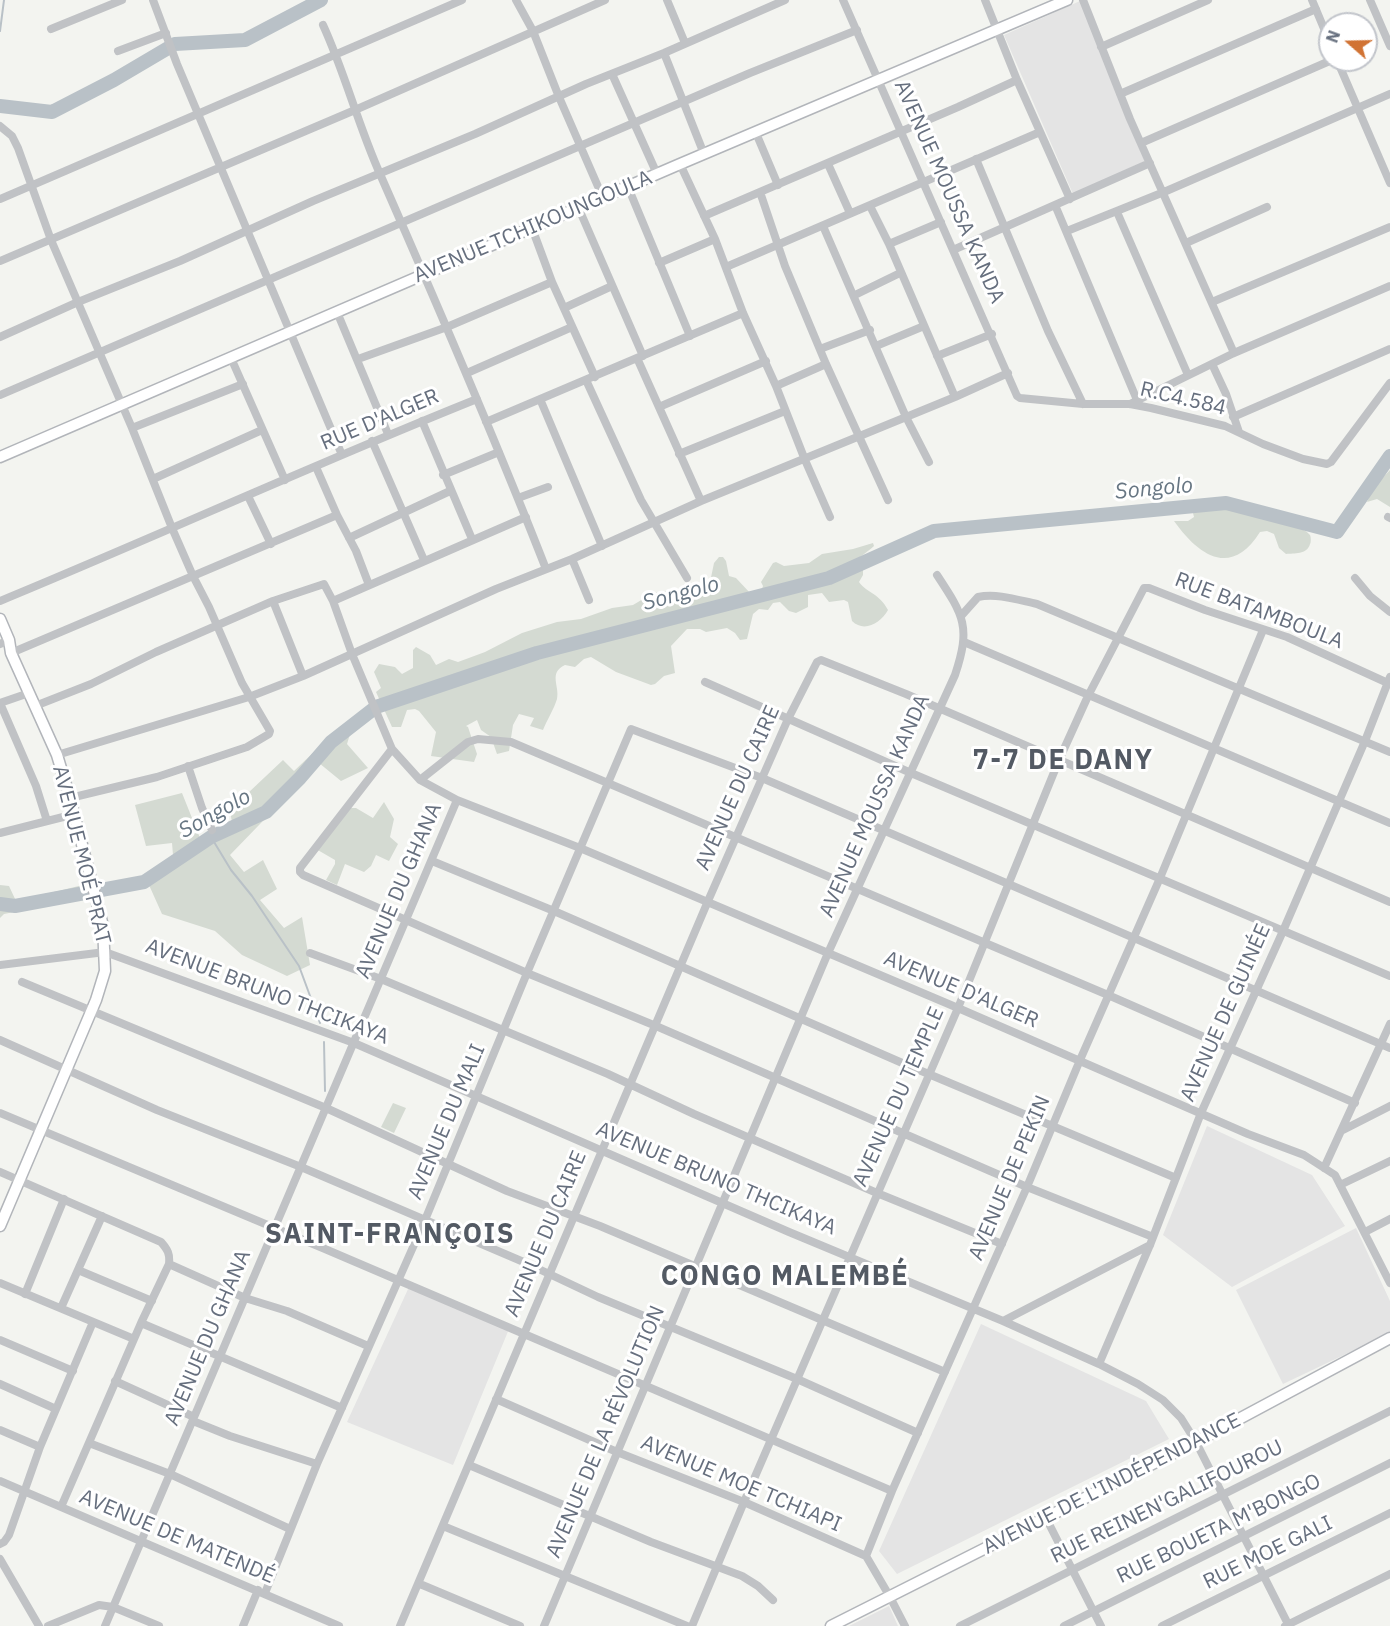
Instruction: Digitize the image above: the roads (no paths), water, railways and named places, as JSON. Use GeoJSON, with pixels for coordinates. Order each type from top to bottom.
{"type":"FeatureCollection","features":[{"type":"Feature","properties":{"kind":"street"},"geometry":{"type":"LineString","coordinates":[[51,29],[122,0]]}},
{"type":"Feature","properties":{"kind":"street"},"geometry":{"type":"LineString","coordinates":[[153,0],[197,113],[342,455]]}},
{"type":"Feature","properties":{"kind":"street"},"geometry":{"type":"LineString","coordinates":[[0,199],[462,0]]}},
{"type":"Feature","properties":{"kind":"street"},"geometry":{"type":"LineString","coordinates":[[516,0],[533,31],[580,148],[603,198]]}},
{"type":"Feature","properties":{"kind":"street"},"geometry":{"type":"LineString","coordinates":[[0,261],[355,110],[605,0]]}},
{"type":"Feature","properties":{"kind":"street"},"geometry":{"type":"LineString","coordinates":[[667,0],[685,43]]}},
{"type":"Feature","properties":{"kind":"street"},"geometry":{"type":"LineString","coordinates":[[0,337],[784,0]]}},
{"type":"Feature","properties":{"kind":"street","name":"AVENUE MOUSSA KANDA"},"geometry":{"type":"LineString","coordinates":[[843,0],[1020,398]]}},
{"type":"Feature","properties":{"kind":"street"},"geometry":{"type":"LineString","coordinates":[[985,0],[1017,80],[1070,199]]}},
{"type":"Feature","properties":{"kind":"street","name":"AVENUE TCHIKOUNGOULA"},"geometry":{"type":"LineString","coordinates":[[0,457],[1067,0]]}},
{"type":"Feature","properties":{"kind":"street"},"geometry":{"type":"LineString","coordinates":[[1083,0],[1120,94],[1234,353]]}},
{"type":"Feature","properties":{"kind":"street"},"geometry":{"type":"LineString","coordinates":[[1101,47],[1208,0]]}},
{"type":"Feature","properties":{"kind":"street"},"geometry":{"type":"LineString","coordinates":[[1312,0],[1318,14]]}},
{"type":"Feature","properties":{"kind":"street"},"geometry":{"type":"LineString","coordinates":[[1370,0],[1390,46]]}},
{"type":"Feature","properties":{"kind":"street"},"geometry":{"type":"LineString","coordinates":[[1120,94],[1316,9]]}},
{"type":"Feature","properties":{"kind":"street"},"geometry":{"type":"LineString","coordinates":[[323,25],[400,223],[467,373],[546,569]]}},
{"type":"Feature","properties":{"kind":"street"},"geometry":{"type":"LineString","coordinates":[[0,395],[580,148],[684,101],[857,30]]}},
{"type":"Feature","properties":{"kind":"street"},"geometry":{"type":"LineString","coordinates":[[118,51],[166,33]]}},
{"type":"Feature","properties":{"kind":"street"},"geometry":{"type":"LineString","coordinates":[[664,53],[704,154]]}},
{"type":"Feature","properties":{"kind":"street"},"geometry":{"type":"LineString","coordinates":[[1141,143],[1318,66]]}},
{"type":"Feature","properties":{"kind":"street"},"geometry":{"type":"LineString","coordinates":[[1342,72],[1390,183]]}},
{"type":"Feature","properties":{"kind":"street"},"geometry":{"type":"LineString","coordinates":[[612,74],[657,174]]}},
{"type":"Feature","properties":{"kind":"street"},"geometry":{"type":"LineString","coordinates":[[704,216],[1017,80]]}},
{"type":"Feature","properties":{"kind":"street"},"geometry":{"type":"LineString","coordinates":[[1066,231],[1117,212],[1390,94]]}},
{"type":"Feature","properties":{"kind":"street"},"geometry":{"type":"LineString","coordinates":[[0,126],[12,136],[18,148],[51,240],[132,428],[172,528],[249,697],[270,731],[269,734],[248,747],[157,777],[70,798]]}},
{"type":"Feature","properties":{"kind":"street"},"geometry":{"type":"LineString","coordinates":[[726,267],[1040,132]]}},
{"type":"Feature","properties":{"kind":"street"},"geometry":{"type":"LineString","coordinates":[[756,133],[778,184]]}},
{"type":"Feature","properties":{"kind":"street"},"geometry":{"type":"LineString","coordinates":[[976,159],[1048,331],[1083,404]]}},
{"type":"Feature","properties":{"kind":"street"},"geometry":{"type":"LineString","coordinates":[[953,250],[1150,163]]}},
{"type":"Feature","properties":{"kind":"street"},"geometry":{"type":"LineString","coordinates":[[680,164],[715,239],[743,313],[830,517]]}},
{"type":"Feature","properties":{"kind":"street"},"geometry":{"type":"LineString","coordinates":[[828,164],[850,213]]}},
{"type":"Feature","properties":{"kind":"street"},"geometry":{"type":"LineString","coordinates":[[628,187],[690,336]]}},
{"type":"Feature","properties":{"kind":"street"},"geometry":{"type":"LineString","coordinates":[[760,192],[780,245],[785,266],[826,364],[888,500]]}},
{"type":"Feature","properties":{"kind":"street"},"geometry":{"type":"LineString","coordinates":[[1055,205],[1133,402],[1234,353],[1390,286]]}},
{"type":"Feature","properties":{"kind":"street"},"geometry":{"type":"LineString","coordinates":[[870,206],[889,244],[955,397]]}},
{"type":"Feature","properties":{"kind":"street"},"geometry":{"type":"LineString","coordinates":[[1186,243],[1267,207]]}},
{"type":"Feature","properties":{"kind":"street"},"geometry":{"type":"LineString","coordinates":[[579,209],[679,454],[701,501]]}},
{"type":"Feature","properties":{"kind":"street"},"geometry":{"type":"LineString","coordinates":[[1117,212],[1188,375]]}},
{"type":"Feature","properties":{"kind":"street"},"geometry":{"type":"LineString","coordinates":[[889,244],[940,222]]}},
{"type":"Feature","properties":{"kind":"street"},"geometry":{"type":"LineString","coordinates":[[823,226],[855,295],[906,417],[928,462]]}},
{"type":"Feature","properties":{"kind":"street"},"geometry":{"type":"LineString","coordinates":[[1212,302],[1390,227]]}},
{"type":"Feature","properties":{"kind":"street"},"geometry":{"type":"LineString","coordinates":[[532,228],[552,282],[594,376]]}},
{"type":"Feature","properties":{"kind":"street"},"geometry":{"type":"LineString","coordinates":[[659,263],[715,239]]}},
{"type":"Feature","properties":{"kind":"street"},"geometry":{"type":"LineString","coordinates":[[855,295],[900,273]]}},
{"type":"Feature","properties":{"kind":"street"},"geometry":{"type":"LineString","coordinates":[[357,359],[447,327],[552,282]]}},
{"type":"Feature","properties":{"kind":"street"},"geometry":{"type":"LineString","coordinates":[[564,308],[612,286]]}},
{"type":"Feature","properties":{"kind":"street"},"geometry":{"type":"LineString","coordinates":[[337,312],[388,434]]}},
{"type":"Feature","properties":{"kind":"street"},"geometry":{"type":"LineString","coordinates":[[486,422],[743,313]]}},
{"type":"Feature","properties":{"kind":"street"},"geometry":{"type":"LineString","coordinates":[[876,346],[924,326]]}},
{"type":"Feature","properties":{"kind":"street"},"geometry":{"type":"LineString","coordinates":[[467,373],[572,327]]}},
{"type":"Feature","properties":{"kind":"street"},"geometry":{"type":"LineString","coordinates":[[820,349],[870,330]]}},
{"type":"Feature","properties":{"kind":"street"},"geometry":{"type":"LineString","coordinates":[[937,356],[992,334]]}},
{"type":"Feature","properties":{"kind":"street"},"geometry":{"type":"LineString","coordinates":[[1233,417],[1390,349]]}},
{"type":"Feature","properties":{"kind":"street"},"geometry":{"type":"LineString","coordinates":[[231,358],[285,480]]}},
{"type":"Feature","properties":{"kind":"street"},"geometry":{"type":"LineString","coordinates":[[659,406],[765,362]]}},
{"type":"Feature","properties":{"kind":"street"},"geometry":{"type":"LineString","coordinates":[[776,386],[826,364]]}},
{"type":"Feature","properties":{"kind":"street"},"geometry":{"type":"LineString","coordinates":[[1212,364],[1239,432]]}},
{"type":"Feature","properties":{"kind":"street"},"geometry":{"type":"LineString","coordinates":[[57,755],[249,697],[303,676],[496,589],[572,560],[701,501],[805,460],[1008,373]]}},
{"type":"Feature","properties":{"kind":"street"},"geometry":{"type":"LineString","coordinates":[[586,380],[641,500],[687,578]]}},
{"type":"Feature","properties":{"kind":"street","name":"R.C4.584"},"geometry":{"type":"LineString","coordinates":[[1020,398],[1083,404],[1133,402],[1239,432],[1303,459],[1322,463],[1331,462],[1390,382]]}},
{"type":"Feature","properties":{"kind":"street"},"geometry":{"type":"LineString","coordinates":[[132,428],[243,384]]}},
{"type":"Feature","properties":{"kind":"street","name":"RUE D'ALGER"},"geometry":{"type":"LineString","coordinates":[[369,585],[316,467],[388,434],[477,399]]}},
{"type":"Feature","properties":{"kind":"street"},"geometry":{"type":"LineString","coordinates":[[540,399],[602,546]]}},
{"type":"Feature","properties":{"kind":"street"},"geometry":{"type":"LineString","coordinates":[[679,454],[785,411]]}},
{"type":"Feature","properties":{"kind":"street"},"geometry":{"type":"LineString","coordinates":[[422,421],[472,539]]}},
{"type":"Feature","properties":{"kind":"street"},"geometry":{"type":"LineString","coordinates":[[153,479],[262,430]]}},
{"type":"Feature","properties":{"kind":"street"},"geometry":{"type":"LineString","coordinates":[[372,441],[424,560]]}},
{"type":"Feature","properties":{"kind":"street"},"geometry":{"type":"LineString","coordinates":[[443,475],[499,452]]}},
{"type":"Feature","properties":{"kind":"street"},"geometry":{"type":"LineString","coordinates":[[0,601],[316,467]]}},
{"type":"Feature","properties":{"kind":"street"},"geometry":{"type":"LineString","coordinates":[[518,498],[548,487]]}},
{"type":"Feature","properties":{"kind":"street"},"geometry":{"type":"LineString","coordinates":[[349,538],[450,490]]}},
{"type":"Feature","properties":{"kind":"street"},"geometry":{"type":"LineString","coordinates":[[248,496],[271,544]]}},
{"type":"Feature","properties":{"kind":"street"},"geometry":{"type":"LineString","coordinates":[[11,653],[337,515]]}},
{"type":"Feature","properties":{"kind":"street"},"geometry":{"type":"LineString","coordinates":[[333,602],[526,517]]}},
{"type":"Feature","properties":{"kind":"street"},"geometry":{"type":"LineString","coordinates":[[572,560],[589,600]]}},
{"type":"Feature","properties":{"kind":"street"},"geometry":{"type":"LineString","coordinates":[[937,574],[962,616],[978,597],[994,596],[1037,604],[1118,636],[1390,752]]}},
{"type":"Feature","properties":{"kind":"street"},"geometry":{"type":"LineString","coordinates":[[1355,578],[1370,596],[1390,612]]}},
{"type":"Feature","properties":{"kind":"street"},"geometry":{"type":"LineString","coordinates":[[35,706],[91,684],[156,652],[273,601],[324,584],[392,749],[420,780],[457,800]]}},
{"type":"Feature","properties":{"kind":"street","name":"AVENUE DU TEMPLE"},"geometry":{"type":"LineString","coordinates":[[692,1626],[958,1008],[1059,760],[1118,636],[1144,588],[1147,588]]}},
{"type":"Feature","properties":{"kind":"street","name":"RUE BATAMBOULA"},"geometry":{"type":"LineString","coordinates":[[1147,588],[1287,637],[1389,682]]}},
{"type":"Feature","properties":{"kind":"street"},"geometry":{"type":"LineString","coordinates":[[273,601],[303,676]]}},
{"type":"Feature","properties":{"kind":"street","name":"AVENUE MOUSSA KANDA"},"geometry":{"type":"LineString","coordinates":[[828,953],[955,675],[964,642],[965,630],[962,616]]}},
{"type":"Feature","properties":{"kind":"street","name":"AVENUE MOÉ PRAT"},"geometry":{"type":"LineString","coordinates":[[0,619],[5,642],[57,755],[75,814],[98,905],[103,926],[105,952],[105,971],[91,1010],[0,1226]]}},
{"type":"Feature","properties":{"kind":"street","name":"AVENUE DE PEKIN"},"geometry":{"type":"LineString","coordinates":[[866,1556],[892,1491],[1002,1244],[1160,878],[1263,630]]}},
{"type":"Feature","properties":{"kind":"street"},"geometry":{"type":"LineString","coordinates":[[964,642],[1390,824]]}},
{"type":"Feature","properties":{"kind":"street","name":"AVENUE DU CAIRE"},"geometry":{"type":"LineString","coordinates":[[400,1626],[420,1584],[523,1334],[708,901],[788,719],[817,662],[821,660],[829,663],[939,709]]}},
{"type":"Feature","properties":{"kind":"street"},"geometry":{"type":"LineString","coordinates":[[705,682],[911,773],[1390,976]]}},
{"type":"Feature","properties":{"kind":"street","name":"AVENUE DE GUINÉE"},"geometry":{"type":"LineString","coordinates":[[1098,1364],[1151,1241],[1201,1113],[1283,931],[1389,682]]}},
{"type":"Feature","properties":{"kind":"street"},"geometry":{"type":"LineString","coordinates":[[29,693],[0,703],[36,786],[47,821]]}},
{"type":"Feature","properties":{"kind":"street"},"geometry":{"type":"LineString","coordinates":[[939,709],[1390,902]]}},
{"type":"Feature","properties":{"kind":"street","name":"AVENUE DU MALI"},"geometry":{"type":"LineString","coordinates":[[243,1626],[290,1529],[368,1347],[399,1281],[631,729],[762,778]]}},
{"type":"Feature","properties":{"kind":"street"},"geometry":{"type":"LineString","coordinates":[[420,780],[468,742],[478,739],[510,742],[858,888],[1356,1103]]}},
{"type":"Feature","properties":{"kind":"street"},"geometry":{"type":"LineString","coordinates":[[392,749],[300,870],[303,875],[527,973],[776,1077],[1151,1241]]}},
{"type":"Feature","properties":{"kind":"street"},"geometry":{"type":"LineString","coordinates":[[188,765],[212,830]]}},
{"type":"Feature","properties":{"kind":"street"},"geometry":{"type":"LineString","coordinates":[[762,778],[1390,1048]]}},
{"type":"Feature","properties":{"kind":"street","name":"AVENUE D'ALGER"},"geometry":{"type":"LineString","coordinates":[[457,800],[708,901],[1304,1155],[1335,1176],[1389,1279]]}},
{"type":"Feature","properties":{"kind":"street","name":"AVENUE DU GHANA"},"geometry":{"type":"LineString","coordinates":[[105,1626],[457,800]]}},
{"type":"Feature","properties":{"kind":"street"},"geometry":{"type":"LineString","coordinates":[[0,833],[75,814]]}},
{"type":"Feature","properties":{"kind":"street"},"geometry":{"type":"LineString","coordinates":[[432,861],[554,911],[1176,1178]]}},
{"type":"Feature","properties":{"kind":"street","name":"AVENUE BRUNO THCIKAYA"},"geometry":{"type":"LineString","coordinates":[[0,965],[105,952],[354,1042],[1003,1321],[1138,1384],[1163,1400],[1181,1418],[1196,1442],[1287,1625]]}},
{"type":"Feature","properties":{"kind":"street"},"geometry":{"type":"LineString","coordinates":[[310,953],[381,979],[608,1074],[878,1193],[1002,1244]]}},
{"type":"Feature","properties":{"kind":"street","name":"AVENUE DE LA RÉVOLUTION"},"geometry":{"type":"LineString","coordinates":[[544,1626],[828,953]]}},
{"type":"Feature","properties":{"kind":"street"},"geometry":{"type":"LineString","coordinates":[[22,982],[326,1108],[448,1164],[945,1372]]}},
{"type":"Feature","properties":{"kind":"street"},"geometry":{"type":"LineString","coordinates":[[1324,1167],[1356,1103],[1390,1024]]}},
{"type":"Feature","properties":{"kind":"street"},"geometry":{"type":"LineString","coordinates":[[0,1040],[157,1110],[301,1167],[526,1263],[549,1276],[797,1379],[918,1433]]}},
{"type":"Feature","properties":{"kind":"street"},"geometry":{"type":"LineString","coordinates":[[1343,1130],[1390,1106]]}},
{"type":"Feature","properties":{"kind":"street"},"geometry":{"type":"LineString","coordinates":[[0,1113],[892,1491]]}},
{"type":"Feature","properties":{"kind":"street"},"geometry":{"type":"LineString","coordinates":[[1340,1185],[1390,1161]]}},
{"type":"Feature","properties":{"kind":"street"},"geometry":{"type":"LineString","coordinates":[[0,1172],[161,1242],[170,1255],[169,1264],[61,1507]]}},
{"type":"Feature","properties":{"kind":"street"},"geometry":{"type":"LineString","coordinates":[[25,1293],[64,1199]]}},
{"type":"Feature","properties":{"kind":"street"},"geometry":{"type":"LineString","coordinates":[[61,1308],[102,1216]]}},
{"type":"Feature","properties":{"kind":"street"},"geometry":{"type":"LineString","coordinates":[[1365,1232],[1390,1219]]}},
{"type":"Feature","properties":{"kind":"street"},"geometry":{"type":"LineString","coordinates":[[1003,1321],[1151,1241]]}},
{"type":"Feature","properties":{"kind":"street"},"geometry":{"type":"LineString","coordinates":[[169,1264],[245,1298],[287,1311],[368,1347]]}},
{"type":"Feature","properties":{"kind":"street"},"geometry":{"type":"LineString","coordinates":[[78,1270],[152,1301]]}},
{"type":"Feature","properties":{"kind":"street"},"geometry":{"type":"LineString","coordinates":[[0,1283],[134,1339]]}},
{"type":"Feature","properties":{"kind":"street"},"geometry":{"type":"LineString","coordinates":[[0,1544],[9,1536],[40,1447],[93,1322]]}},
{"type":"Feature","properties":{"kind":"street"},"geometry":{"type":"LineString","coordinates":[[141,1323],[342,1408]]}},
{"type":"Feature","properties":{"kind":"street","name":"AVENUE DE L'INDÉPENDANCE"},"geometry":{"type":"LineString","coordinates":[[831,1626],[1196,1442],[1390,1338]]}},
{"type":"Feature","properties":{"kind":"street"},"geometry":{"type":"LineString","coordinates":[[0,1340],[74,1371]]}},
{"type":"Feature","properties":{"kind":"street"},"geometry":{"type":"LineString","coordinates":[[116,1381],[230,1436],[317,1464]]}},
{"type":"Feature","properties":{"kind":"street"},"geometry":{"type":"LineString","coordinates":[[0,1383],[56,1409]]}},
{"type":"Feature","properties":{"kind":"street","name":"AVENUE MOE TCHIAPI"},"geometry":{"type":"LineString","coordinates":[[496,1399],[617,1452],[744,1502],[866,1556]]}},
{"type":"Feature","properties":{"kind":"street","name":"RUE REINEN'GALIFOUROU"},"geometry":{"type":"LineString","coordinates":[[960,1626],[1390,1411]]}},
{"type":"Feature","properties":{"kind":"street"},"geometry":{"type":"LineString","coordinates":[[0,1430],[40,1447]]}},
{"type":"Feature","properties":{"kind":"street"},"geometry":{"type":"LineString","coordinates":[[89,1443],[170,1474],[290,1529]]}},
{"type":"Feature","properties":{"kind":"street","name":"RUE BOUETA M'BONGO"},"geometry":{"type":"LineString","coordinates":[[1064,1626],[1390,1463]]}},
{"type":"Feature","properties":{"kind":"street"},"geometry":{"type":"LineString","coordinates":[[469,1465],[697,1560],[717,1566],[750,1581],[773,1600]]}},
{"type":"Feature","properties":{"kind":"street","name":"AVENUE DE MATENDÉ"},"geometry":{"type":"LineString","coordinates":[[0,1481],[339,1626]]}},
{"type":"Feature","properties":{"kind":"street","name":"RUE MOE GALI"},"geometry":{"type":"LineString","coordinates":[[1162,1626],[1390,1513]]}},
{"type":"Feature","properties":{"kind":"street"},"geometry":{"type":"LineString","coordinates":[[1046,1518],[1101,1626]]}},
{"type":"Feature","properties":{"kind":"street"},"geometry":{"type":"LineString","coordinates":[[443,1526],[687,1626]]}},
{"type":"Feature","properties":{"kind":"street"},"geometry":{"type":"LineString","coordinates":[[866,1556],[905,1626]]}},
{"type":"Feature","properties":{"kind":"street"},"geometry":{"type":"LineString","coordinates":[[0,1559],[39,1626]]}},
{"type":"Feature","properties":{"kind":"street"},"geometry":{"type":"LineString","coordinates":[[1287,1625],[1390,1574]]}},
{"type":"Feature","properties":{"kind":"street"},"geometry":{"type":"LineString","coordinates":[[420,1584],[520,1626]]}},
{"type":"Feature","properties":{"kind":"street"},"geometry":{"type":"LineString","coordinates":[[48,1626],[99,1605],[113,1607],[159,1626]]}},
{"type":"Feature","properties":{"kind":"waterway"},"geometry":{"type":"LineString","coordinates":[[0,31],[4,0]]}},
{"type":"Feature","properties":{"kind":"waterway"},"geometry":{"type":"LineString","coordinates":[[0,106],[52,112],[114,80],[175,44],[245,40],[321,0]]}},
{"type":"Feature","properties":{"kind":"waterway","name":"Songolo"},"geometry":{"type":"LineString","coordinates":[[0,904],[15,906],[144,882],[211,837],[266,812],[331,742],[376,707],[537,653],[829,578],[934,531],[1226,503],[1337,532],[1390,456]]}},
{"type":"Feature","properties":{"kind":"waterway"},"geometry":{"type":"LineString","coordinates":[[211,837],[231,870],[252,896],[299,966],[320,1023]]}},
{"type":"Feature","properties":{"kind":"waterway"},"geometry":{"type":"LineString","coordinates":[[324,1042],[325,1091]]}},
{"type":"Feature","properties":{"kind":"district","name":"7-7 DE DANY"},"geometry":{"type":"Point","coordinates":[1063,761]}},
{"type":"Feature","properties":{"kind":"district","name":"SAINT-FRANÇOIS"},"geometry":{"type":"Point","coordinates":[390,1235]}},
{"type":"Feature","properties":{"kind":"district","name":"CONGO MALEMBÉ"},"geometry":{"type":"Point","coordinates":[785,1277]}}]}
